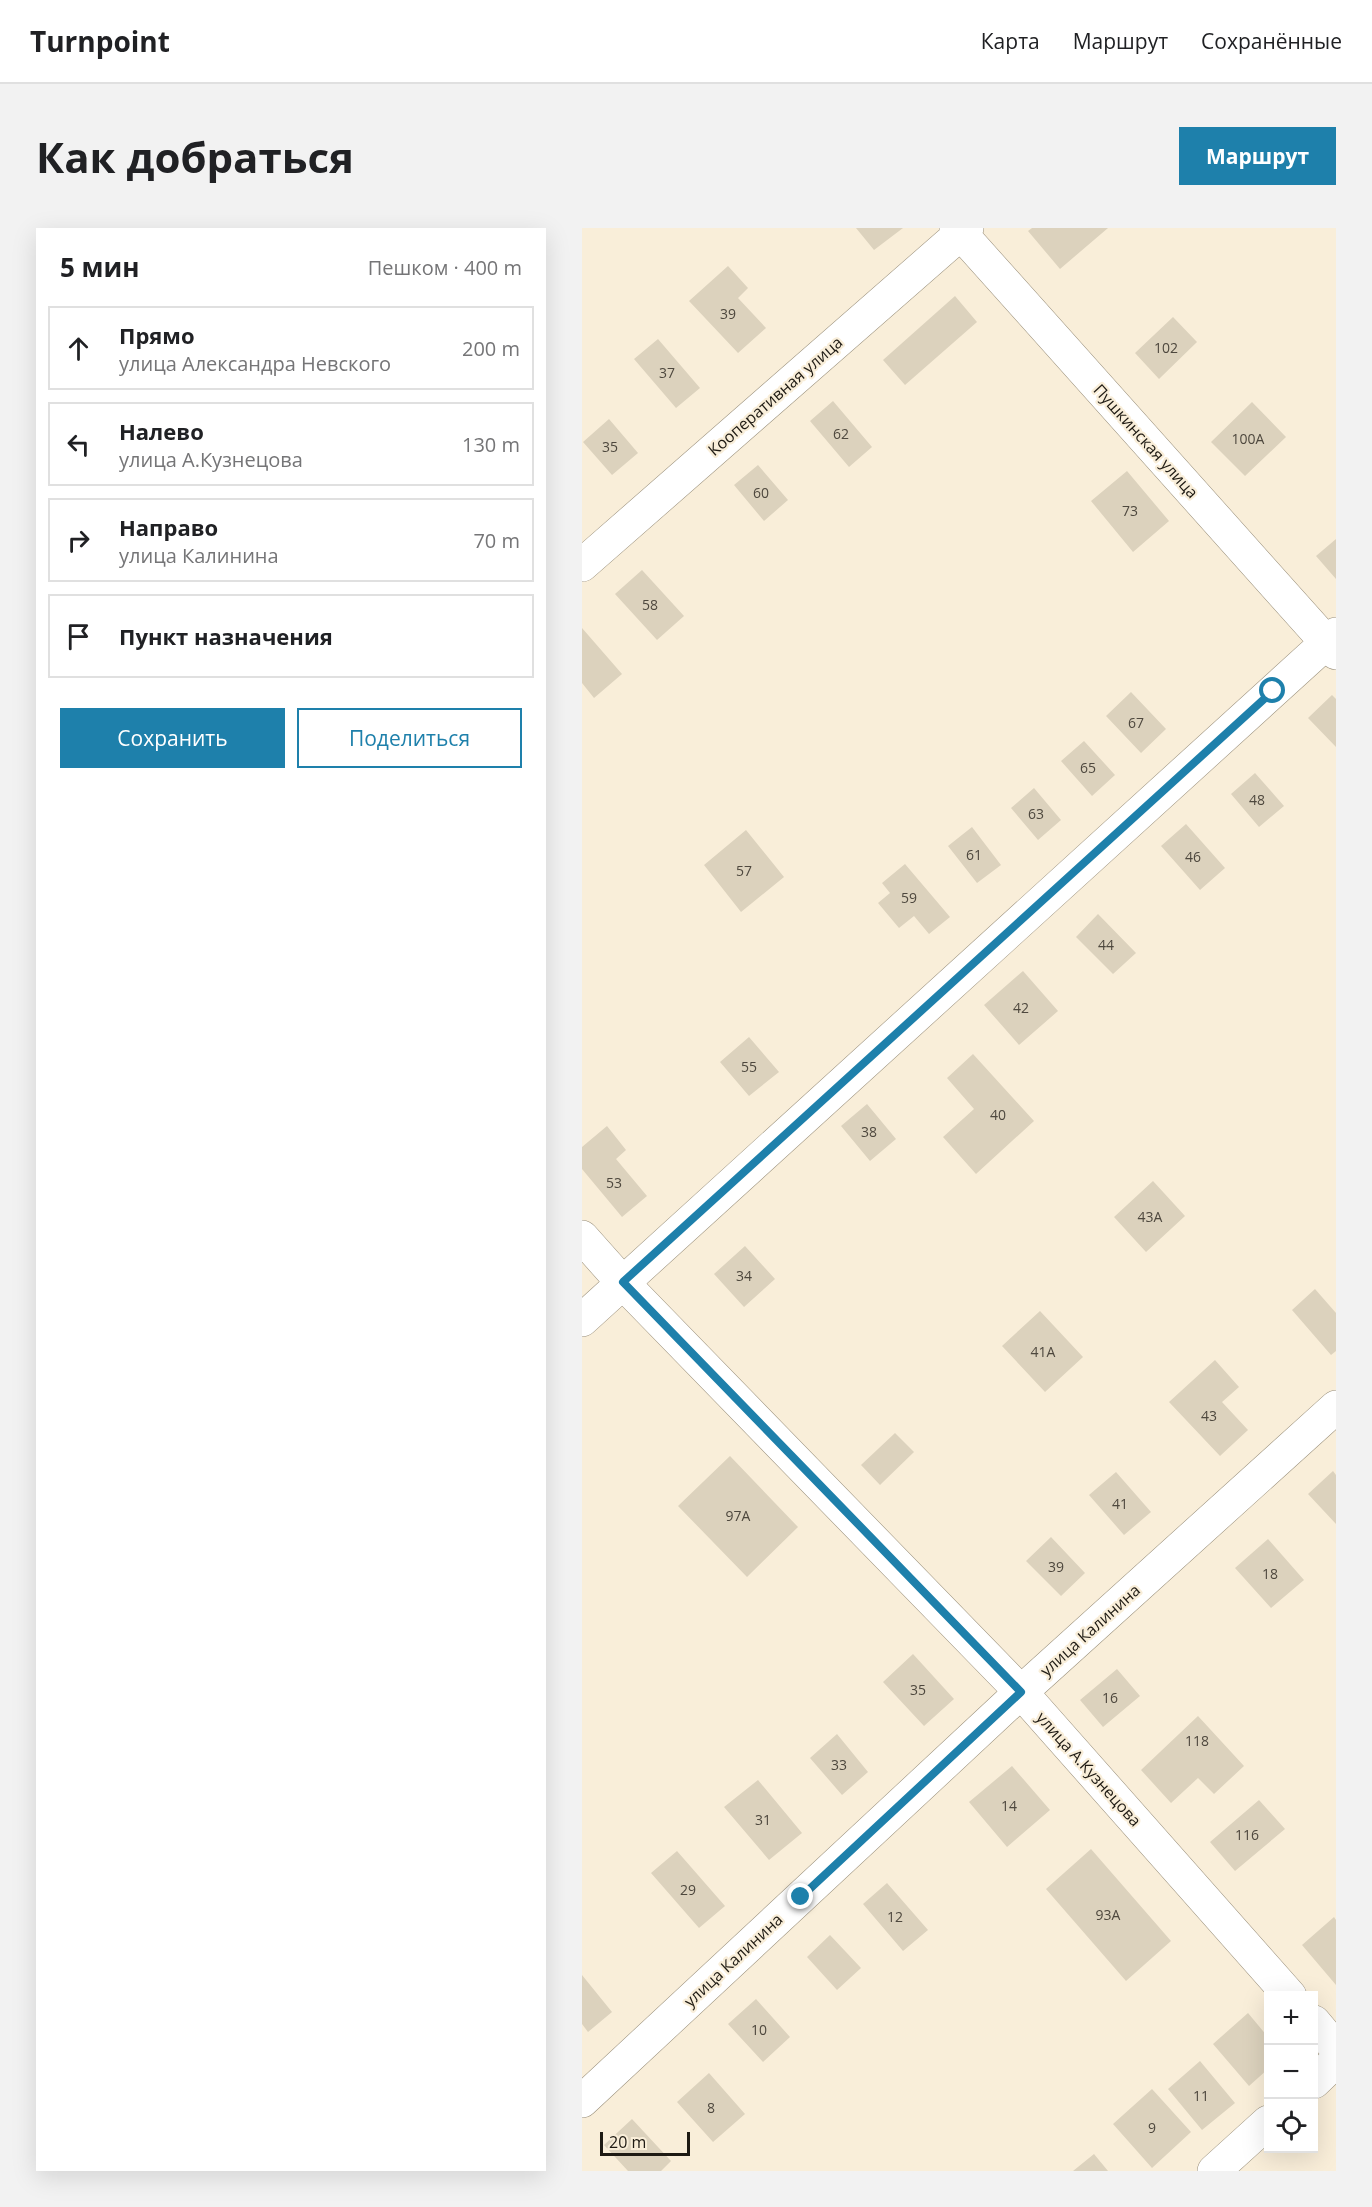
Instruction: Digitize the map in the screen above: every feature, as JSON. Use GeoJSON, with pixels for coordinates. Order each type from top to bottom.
{"type":"FeatureCollection","features":[{"type":"Feature","properties":{"kind":"street","name":"Кооперативная улица"},"geometry":{"type":"LineString","coordinates":[[582,565],[961,230]]}},
{"type":"Feature","properties":{"kind":"street","name":"Пушкинская улица"},"geometry":{"type":"LineString","coordinates":[[961,230],[1333,643]]}},
{"type":"Feature","properties":{"kind":"street"},"geometry":{"type":"LineString","coordinates":[[582,1320],[1333,643]]}},
{"type":"Feature","properties":{"kind":"street","name":"улица А.Кузнецова"},"geometry":{"type":"LineString","coordinates":[[582,1237],[1021,1692],[1286,1991]]}},
{"type":"Feature","properties":{"kind":"street","name":"улица Калинина"},"geometry":{"type":"LineString","coordinates":[[582,2101],[1021,1692],[1336,1407]]}},
{"type":"Feature","properties":{"kind":"street"},"geometry":{"type":"LineString","coordinates":[[1318,2027],[1336,2048]]}},
{"type":"Feature","properties":{"kind":"street"},"geometry":{"type":"LineString","coordinates":[[1318,2078],[1336,2061]]}},
{"type":"Feature","properties":{"kind":"street"},"geometry":{"type":"LineString","coordinates":[[1214,2171],[1264,2126]]}},
{"type":"Feature","properties":{"kind":"building"},"geometry":{"type":"Polygon","coordinates":[[[856,228],[903,228],[874,250],[856,228]]]}},
{"type":"Feature","properties":{"kind":"building"},"geometry":{"type":"Polygon","coordinates":[[[1032,228],[1108,228],[1060,269],[1028,231],[1032,228]]]}},
{"type":"Feature","properties":{"kind":"building"},"geometry":{"type":"Polygon","coordinates":[[[728,266],[748,288],[738,298],[766,328],[738,353],[689,301],[728,266]]]}},
{"type":"Feature","properties":{"kind":"building"},"geometry":{"type":"Polygon","coordinates":[[[955,296],[977,322],[905,385],[883,360],[955,296]]]}},
{"type":"Feature","properties":{"kind":"building"},"geometry":{"type":"Polygon","coordinates":[[[1173,317],[1197,342],[1159,379],[1135,353],[1173,317]]]}},
{"type":"Feature","properties":{"kind":"building"},"geometry":{"type":"Polygon","coordinates":[[[658,339],[700,388],[676,408],[634,359],[658,339]]]}},
{"type":"Feature","properties":{"kind":"building"},"geometry":{"type":"Polygon","coordinates":[[[833,401],[872,447],[849,467],[810,421],[833,401]]]}},
{"type":"Feature","properties":{"kind":"building"},"geometry":{"type":"Polygon","coordinates":[[[1252,402],[1286,437],[1245,476],[1211,442],[1252,402]]]}},
{"type":"Feature","properties":{"kind":"building"},"geometry":{"type":"Polygon","coordinates":[[[609,419],[638,453],[612,475],[583,442],[609,419]]]}},
{"type":"Feature","properties":{"kind":"building"},"geometry":{"type":"Polygon","coordinates":[[[758,465],[788,500],[764,521],[734,485],[758,465]]]}},
{"type":"Feature","properties":{"kind":"building"},"geometry":{"type":"Polygon","coordinates":[[[1127,471],[1169,521],[1133,552],[1091,501],[1127,471]]]}},
{"type":"Feature","properties":{"kind":"building"},"geometry":{"type":"Polygon","coordinates":[[[1336,539],[1336,579],[1316,556],[1336,539]]]}},
{"type":"Feature","properties":{"kind":"building"},"geometry":{"type":"Polygon","coordinates":[[[642,570],[684,616],[657,640],[615,594],[642,570]]]}},
{"type":"Feature","properties":{"kind":"building"},"geometry":{"type":"Polygon","coordinates":[[[582,628],[622,674],[594,698],[582,683],[582,628]]]}},
{"type":"Feature","properties":{"kind":"building"},"geometry":{"type":"Polygon","coordinates":[[[1131,692],[1166,729],[1141,753],[1106,716],[1131,692]]]}},
{"type":"Feature","properties":{"kind":"building"},"geometry":{"type":"Polygon","coordinates":[[[1332,695],[1336,699],[1336,747],[1308,718],[1332,695]]]}},
{"type":"Feature","properties":{"kind":"building"},"geometry":{"type":"Polygon","coordinates":[[[1084,741],[1115,775],[1092,796],[1061,761],[1084,741]]]}},
{"type":"Feature","properties":{"kind":"building"},"geometry":{"type":"Polygon","coordinates":[[[1255,773],[1284,806],[1259,827],[1231,794],[1255,773]]]}},
{"type":"Feature","properties":{"kind":"building"},"geometry":{"type":"Polygon","coordinates":[[[1034,788],[1061,820],[1038,840],[1011,808],[1034,788]]]}},
{"type":"Feature","properties":{"kind":"building"},"geometry":{"type":"Polygon","coordinates":[[[1186,824],[1225,868],[1200,890],[1161,846],[1186,824]]]}},
{"type":"Feature","properties":{"kind":"building"},"geometry":{"type":"Polygon","coordinates":[[[972,827],[1001,865],[977,883],[948,846],[972,827]]]}},
{"type":"Feature","properties":{"kind":"building"},"geometry":{"type":"Polygon","coordinates":[[[746,830],[784,877],[741,912],[704,865],[746,830]]]}},
{"type":"Feature","properties":{"kind":"building"},"geometry":{"type":"Polygon","coordinates":[[[905,864],[950,917],[929,934],[914,916],[899,928],[878,903],[890,893],[882,883],[905,864]]]}},
{"type":"Feature","properties":{"kind":"building"},"geometry":{"type":"Polygon","coordinates":[[[1098,914],[1136,953],[1113,974],[1076,937],[1098,914]]]}},
{"type":"Feature","properties":{"kind":"building"},"geometry":{"type":"Polygon","coordinates":[[[1023,971],[1058,1011],[1019,1045],[984,1005],[1023,971]]]}},
{"type":"Feature","properties":{"kind":"building"},"geometry":{"type":"Polygon","coordinates":[[[749,1037],[779,1072],[749,1096],[720,1062],[749,1037]]]}},
{"type":"Feature","properties":{"kind":"building"},"geometry":{"type":"Polygon","coordinates":[[[973,1054],[1034,1121],[976,1174],[943,1137],[974,1109],[947,1078],[973,1054]]]}},
{"type":"Feature","properties":{"kind":"building"},"geometry":{"type":"Polygon","coordinates":[[[867,1104],[896,1139],[870,1161],[841,1126],[867,1104]]]}},
{"type":"Feature","properties":{"kind":"building"},"geometry":{"type":"Polygon","coordinates":[[[607,1126],[626,1150],[616,1159],[647,1196],[622,1217],[582,1169],[582,1147],[607,1126]]]}},
{"type":"Feature","properties":{"kind":"building"},"geometry":{"type":"Polygon","coordinates":[[[1153,1181],[1185,1216],[1146,1252],[1114,1217],[1153,1181]]]}},
{"type":"Feature","properties":{"kind":"building"},"geometry":{"type":"Polygon","coordinates":[[[745,1246],[775,1279],[744,1307],[714,1274],[745,1246]]]}},
{"type":"Feature","properties":{"kind":"building"},"geometry":{"type":"Polygon","coordinates":[[[1315,1289],[1336,1313],[1336,1351],[1331,1355],[1292,1310],[1315,1289]]]}},
{"type":"Feature","properties":{"kind":"building"},"geometry":{"type":"Polygon","coordinates":[[[1040,1311],[1083,1357],[1045,1392],[1002,1346],[1040,1311]]]}},
{"type":"Feature","properties":{"kind":"building"},"geometry":{"type":"Polygon","coordinates":[[[1215,1360],[1239,1387],[1222,1402],[1248,1430],[1220,1456],[1169,1402],[1215,1360]]]}},
{"type":"Feature","properties":{"kind":"building"},"geometry":{"type":"Polygon","coordinates":[[[895,1433],[914,1452],[880,1485],[861,1465],[895,1433]]]}},
{"type":"Feature","properties":{"kind":"building"},"geometry":{"type":"Polygon","coordinates":[[[730,1456],[798,1527],[747,1577],[678,1506],[730,1456]]]}},
{"type":"Feature","properties":{"kind":"building"},"geometry":{"type":"Polygon","coordinates":[[[1333,1471],[1336,1475],[1336,1524],[1308,1494],[1333,1471]]]}},
{"type":"Feature","properties":{"kind":"building"},"geometry":{"type":"Polygon","coordinates":[[[1116,1472],[1151,1512],[1124,1535],[1089,1495],[1116,1472]]]}},
{"type":"Feature","properties":{"kind":"building"},"geometry":{"type":"Polygon","coordinates":[[[1051,1537],[1085,1573],[1061,1596],[1026,1561],[1051,1537]]]}},
{"type":"Feature","properties":{"kind":"building"},"geometry":{"type":"Polygon","coordinates":[[[1268,1539],[1304,1580],[1271,1608],[1235,1568],[1268,1539]]]}},
{"type":"Feature","properties":{"kind":"building"},"geometry":{"type":"Polygon","coordinates":[[[913,1654],[954,1699],[924,1726],[883,1682],[913,1654]]]}},
{"type":"Feature","properties":{"kind":"building"},"geometry":{"type":"Polygon","coordinates":[[[1117,1669],[1140,1696],[1103,1727],[1080,1700],[1117,1669]]]}},
{"type":"Feature","properties":{"kind":"building"},"geometry":{"type":"Polygon","coordinates":[[[1198,1716],[1244,1766],[1214,1794],[1198,1778],[1171,1803],[1141,1770],[1198,1716]]]}},
{"type":"Feature","properties":{"kind":"building"},"geometry":{"type":"Polygon","coordinates":[[[837,1734],[868,1772],[842,1795],[810,1758],[837,1734]]]}},
{"type":"Feature","properties":{"kind":"building"},"geometry":{"type":"Polygon","coordinates":[[[1012,1766],[1050,1810],[1007,1847],[969,1802],[1012,1766]]]}},
{"type":"Feature","properties":{"kind":"building"},"geometry":{"type":"Polygon","coordinates":[[[758,1780],[802,1833],[769,1860],[724,1807],[758,1780]]]}},
{"type":"Feature","properties":{"kind":"building"},"geometry":{"type":"Polygon","coordinates":[[[1259,1800],[1285,1829],[1235,1871],[1210,1842],[1259,1800]]]}},
{"type":"Feature","properties":{"kind":"building"},"geometry":{"type":"Polygon","coordinates":[[[1091,1849],[1171,1941],[1126,1981],[1046,1889],[1091,1849]]]}},
{"type":"Feature","properties":{"kind":"building"},"geometry":{"type":"Polygon","coordinates":[[[677,1851],[725,1906],[699,1928],[651,1873],[677,1851]]]}},
{"type":"Feature","properties":{"kind":"building"},"geometry":{"type":"Polygon","coordinates":[[[887,1883],[928,1930],[903,1951],[863,1904],[887,1883]]]}},
{"type":"Feature","properties":{"kind":"building"},"geometry":{"type":"Polygon","coordinates":[[[1334,1917],[1336,1920],[1336,1985],[1302,1945],[1334,1917]]]}},
{"type":"Feature","properties":{"kind":"building"},"geometry":{"type":"Polygon","coordinates":[[[830,1935],[861,1968],[837,1990],[807,1957],[830,1935]]]}},
{"type":"Feature","properties":{"kind":"building"},"geometry":{"type":"Polygon","coordinates":[[[582,1975],[612,2012],[588,2032],[582,2024],[582,1975]]]}},
{"type":"Feature","properties":{"kind":"building"},"geometry":{"type":"Polygon","coordinates":[[[756,1999],[790,2037],[763,2062],[728,2024],[756,1999]]]}},
{"type":"Feature","properties":{"kind":"building"},"geometry":{"type":"Polygon","coordinates":[[[1248,2013],[1264,2032],[1264,2073],[1249,2086],[1213,2044],[1248,2013]]]}},
{"type":"Feature","properties":{"kind":"building"},"geometry":{"type":"Polygon","coordinates":[[[1200,2061],[1235,2103],[1202,2130],[1168,2089],[1200,2061]]]}},
{"type":"Feature","properties":{"kind":"building"},"geometry":{"type":"Polygon","coordinates":[[[709,2073],[745,2114],[713,2142],[677,2102],[709,2073]]]}},
{"type":"Feature","properties":{"kind":"building"},"geometry":{"type":"Polygon","coordinates":[[[1152,2089],[1191,2132],[1152,2168],[1113,2124],[1152,2089]]]}},
{"type":"Feature","properties":{"kind":"building"},"geometry":{"type":"Polygon","coordinates":[[[632,2119],[671,2161],[661,2171],[628,2171],[604,2145],[632,2119]]]}},
{"type":"Feature","properties":{"kind":"building"},"geometry":{"type":"Polygon","coordinates":[[[1094,2154],[1108,2171],[1073,2171],[1094,2154]]]}},
{"type":"Feature","properties":{"kind":"route"},"geometry":{"type":"LineString","coordinates":[[801,1897],[1021,1692],[623,1282],[1273,691]]}}]}
